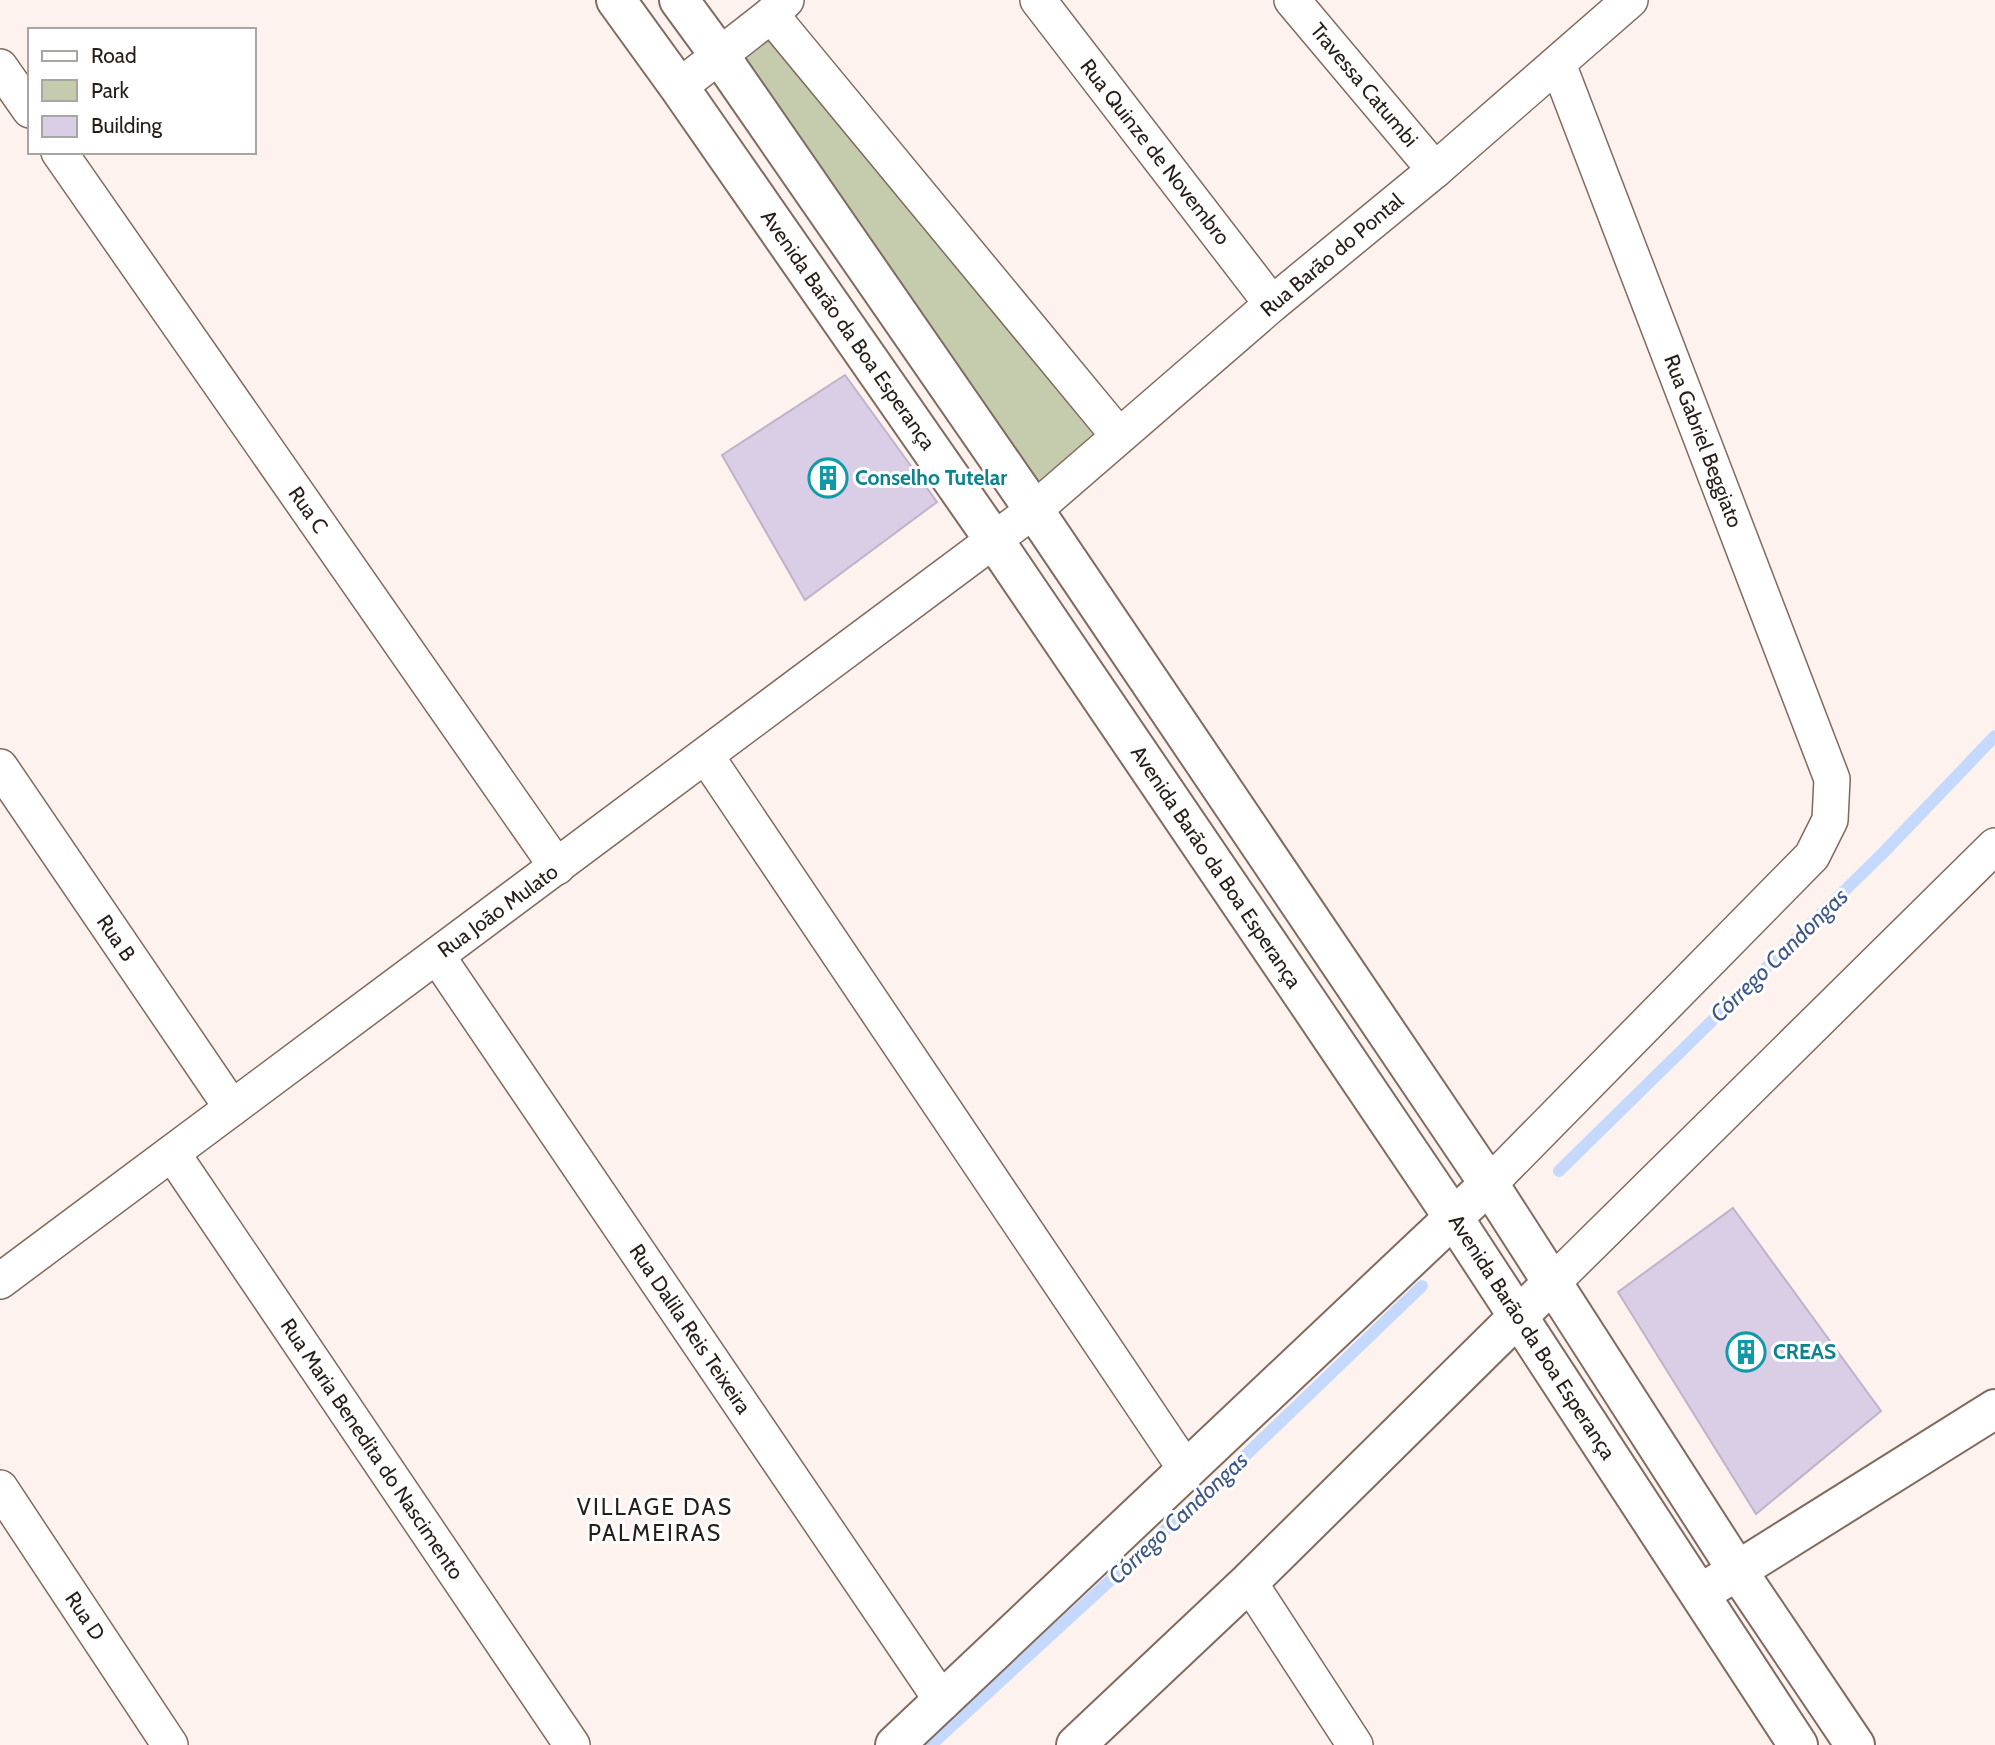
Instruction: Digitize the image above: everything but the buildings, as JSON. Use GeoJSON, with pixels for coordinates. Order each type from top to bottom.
{"type":"FeatureCollection","features":[{"type":"Feature","properties":{"kind":"main road","name":"Avenida Barão da Boa Esperança"},"geometry":{"type":"LineString","coordinates":[[616,0],[994,540],[1305,998],[1453,1217],[1798,1745]]}},
{"type":"Feature","properties":{"kind":"main road"},"geometry":{"type":"LineString","coordinates":[[678,0],[720,56],[1034,510],[1489,1184],[1554,1281],[1737,1570],[1855,1745]]}},
{"type":"Feature","properties":{"kind":"main road"},"geometry":{"type":"LineString","coordinates":[[1305,998],[1343,968]]}},
{"type":"Feature","properties":{"kind":"main road"},"geometry":{"type":"LineString","coordinates":[[895,1745],[1489,1184]]}},
{"type":"Feature","properties":{"kind":"main road"},"geometry":{"type":"LineString","coordinates":[[1082,1743],[1249,1583],[1554,1281]]}},
{"type":"Feature","properties":{"kind":"main road"},"geometry":{"type":"LineString","coordinates":[[1700,1594],[1995,1409]]}},
{"type":"Feature","properties":{"kind":"street","name":"Rua Quinze de Novembro"},"geometry":{"type":"LineString","coordinates":[[1038,0],[1272,304]]}},
{"type":"Feature","properties":{"kind":"street","name":"Rua Barão do Pontal"},"geometry":{"type":"LineString","coordinates":[[994,540],[1034,510],[1272,304],[1435,170],[1630,0]]}},
{"type":"Feature","properties":{"kind":"street","name":"Travessa Catumbi"},"geometry":{"type":"LineString","coordinates":[[1298,2],[1435,170]]}},
{"type":"Feature","properties":{"kind":"street"},"geometry":{"type":"LineString","coordinates":[[679,87],[778,8],[1119,436]]}},
{"type":"Feature","properties":{"kind":"street","name":"Rua Gabriel Beggiato"},"geometry":{"type":"LineString","coordinates":[[1489,1184],[1812,856],[1830,820],[1832,779],[1558,64]]}},
{"type":"Feature","properties":{"kind":"street"},"geometry":{"type":"LineString","coordinates":[[3,78],[28,108]]}},
{"type":"Feature","properties":{"kind":"street","name":"Rua C"},"geometry":{"type":"LineString","coordinates":[[60,154],[558,867]]}},
{"type":"Feature","properties":{"kind":"street","name":"Rua João Mulato"},"geometry":{"type":"LineString","coordinates":[[0,1281],[994,540]]}},
{"type":"Feature","properties":{"kind":"street"},"geometry":{"type":"LineString","coordinates":[[706,756],[1187,1471]]}},
{"type":"Feature","properties":{"kind":"street","name":"Rua B"},"geometry":{"type":"LineString","coordinates":[[0,767],[232,1108]]}},
{"type":"Feature","properties":{"kind":"street"},"geometry":{"type":"LineString","coordinates":[[1554,1281],[1995,846]]}},
{"type":"Feature","properties":{"kind":"street","name":"Rua Dalila Reis Teixeira"},"geometry":{"type":"LineString","coordinates":[[437,956],[943,1702]]}},
{"type":"Feature","properties":{"kind":"street","name":"Rua Maria Benedita do Nascimento"},"geometry":{"type":"LineString","coordinates":[[172,1153],[572,1745]]}},
{"type":"Feature","properties":{"kind":"street","name":"Rua D"},"geometry":{"type":"LineString","coordinates":[[0,1488],[170,1745]]}},
{"type":"Feature","properties":{"kind":"street"},"geometry":{"type":"LineString","coordinates":[[1249,1583],[1355,1745]]}},
{"type":"Feature","properties":{"kind":"green space"},"geometry":{"type":"Polygon","coordinates":[[[772,19],[1099,439],[1032,499],[727,53],[772,19]]]}},
{"type":"Feature","properties":{"kind":"waterway","name":"Córrego Candongas"},"geometry":{"type":"LineString","coordinates":[[1559,1171],[1884,852],[1995,736]]}},
{"type":"Feature","properties":{"kind":"waterway","name":"Córrego Candongas"},"geometry":{"type":"LineString","coordinates":[[931,1745],[1225,1475],[1422,1286]]}},
{"type":"Feature","properties":{"kind":"place","name":"Conselho Tutelar"},"geometry":{"type":"Point","coordinates":[828,478]}},
{"type":"Feature","properties":{"kind":"place","name":"CREAS"},"geometry":{"type":"Point","coordinates":[1746,1352]}},
{"type":"Feature","properties":{"kind":"district","name":"VILLAGE DAS PALMEIRAS"},"geometry":{"type":"Point","coordinates":[655,1520]}}]}
